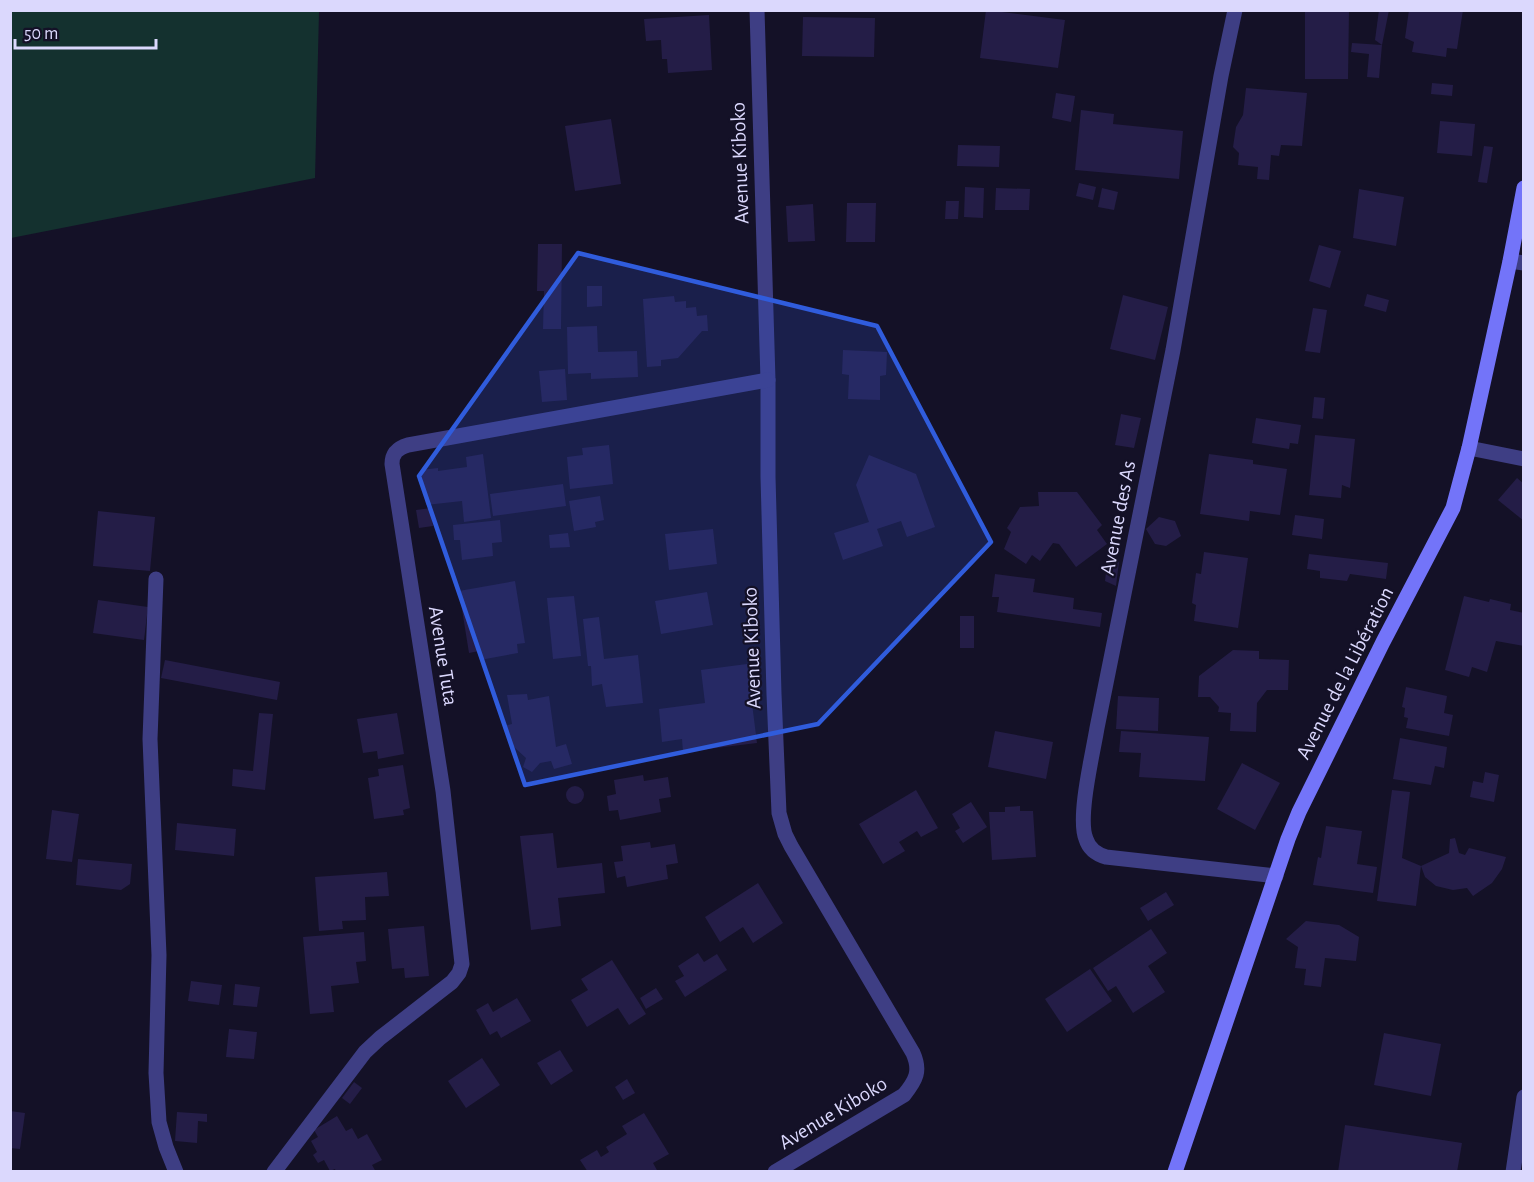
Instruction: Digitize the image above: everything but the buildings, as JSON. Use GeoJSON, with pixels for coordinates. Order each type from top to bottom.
{"type":"FeatureCollection","features":[{"type":"Feature","properties":{"kind":"street","name":"Avenue Kiboko"},"geometry":{"type":"LineString","coordinates":[[757,10],[779,813],[791,846],[913,1053],[918,1067],[916,1079],[904,1095],[775,1172]]}},
{"type":"Feature","properties":{"kind":"street","name":"Avenue des As"},"geometry":{"type":"LineString","coordinates":[[1235,10],[1219,87],[1173,350],[1097,728],[1085,805],[1084,832],[1090,847],[1106,857],[1276,876]]}},
{"type":"Feature","properties":{"kind":"street","name":"Avenue de la Libération"},"geometry":{"type":"LineString","coordinates":[[1176,1172],[1288,839],[1311,786],[1453,508],[1517,262],[1524,188]]}},
{"type":"Feature","properties":{"kind":"street","name":"Avenue Tuta"},"geometry":{"type":"LineString","coordinates":[[274,1172],[365,1052],[452,982],[462,964],[443,791],[392,464],[394,454],[399,449],[408,446],[768,380]]}},
{"type":"Feature","properties":{"kind":"street"},"geometry":{"type":"LineString","coordinates":[[1469,448],[1524,459]]}},
{"type":"Feature","properties":{"kind":"street"},"geometry":{"type":"LineString","coordinates":[[156,579],[150,739],[159,955],[156,1073],[159,1122],[165,1147],[176,1172]]}},
{"type":"Feature","properties":{"kind":"street"},"geometry":{"type":"LineString","coordinates":[[1513,1172],[1524,1097]]}},
{"type":"Feature","properties":{"kind":"highlighted area"},"geometry":{"type":"Polygon","coordinates":[[[578,253],[877,326],[991,542],[818,724],[525,785],[419,476],[578,253]]]}},
{"type":"Feature","properties":{"kind":"green space"},"geometry":{"type":"Polygon","coordinates":[[[11,10],[319,11],[315,178],[11,238],[11,10]]]}}]}
